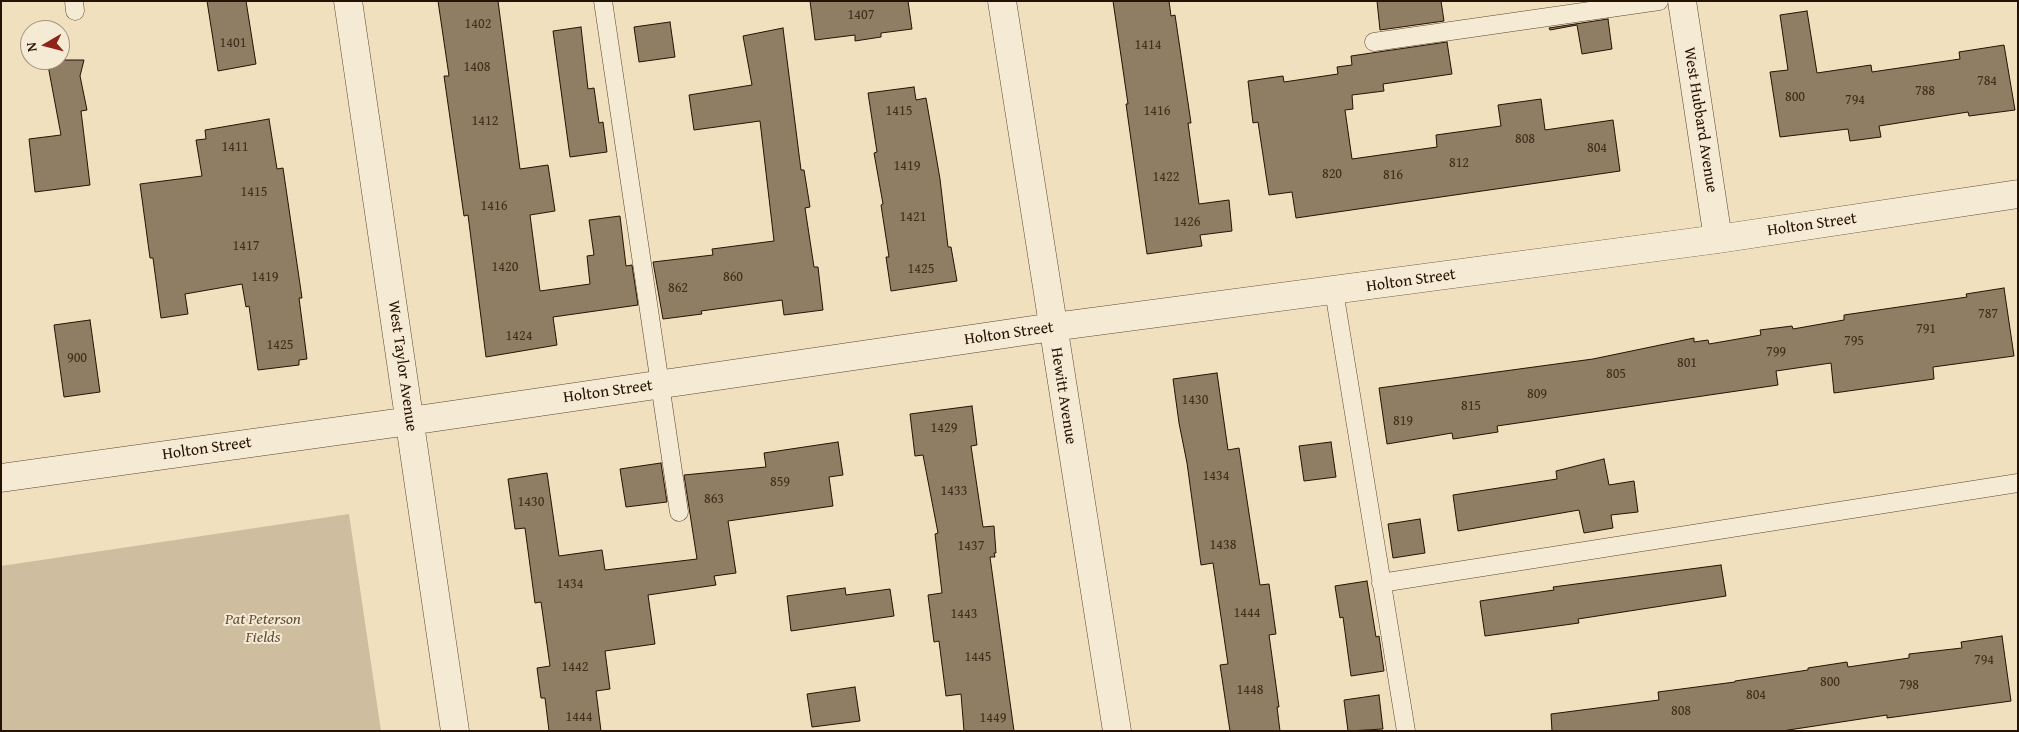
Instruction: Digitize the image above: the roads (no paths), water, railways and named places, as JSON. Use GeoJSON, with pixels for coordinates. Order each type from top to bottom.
{"type":"FeatureCollection","features":[{"type":"Feature","properties":{"kind":"street","name":"West Taylor Avenue"},"geometry":{"type":"LineString","coordinates":[[348,1],[455,731]]}},
{"type":"Feature","properties":{"kind":"street","name":"Hewitt Avenue"},"geometry":{"type":"LineString","coordinates":[[1002,1],[1117,731]]}},
{"type":"Feature","properties":{"kind":"street","name":"West Hubbard Avenue"},"geometry":{"type":"LineString","coordinates":[[1682,1],[1718,239]]}},
{"type":"Feature","properties":{"kind":"street","name":"Holton Street"},"geometry":{"type":"LineString","coordinates":[[1,478],[410,421],[1053,327],[1718,239],[2018,194]]}},
{"type":"Feature","properties":{"kind":"lane"},"geometry":{"type":"LineString","coordinates":[[603,1],[679,512]]}},
{"type":"Feature","properties":{"kind":"lane"},"geometry":{"type":"LineString","coordinates":[[1374,42],[1659,1]]}},
{"type":"Feature","properties":{"kind":"lane"},"geometry":{"type":"LineString","coordinates":[[1334,291],[1406,731]]}},
{"type":"Feature","properties":{"kind":"lane"},"geometry":{"type":"LineString","coordinates":[[1381,583],[2018,482]]}},
{"type":"Feature","properties":{"kind":"park label","name":"Pat Peterson Fields"},"geometry":{"type":"Point","coordinates":[263,629]}}]}
